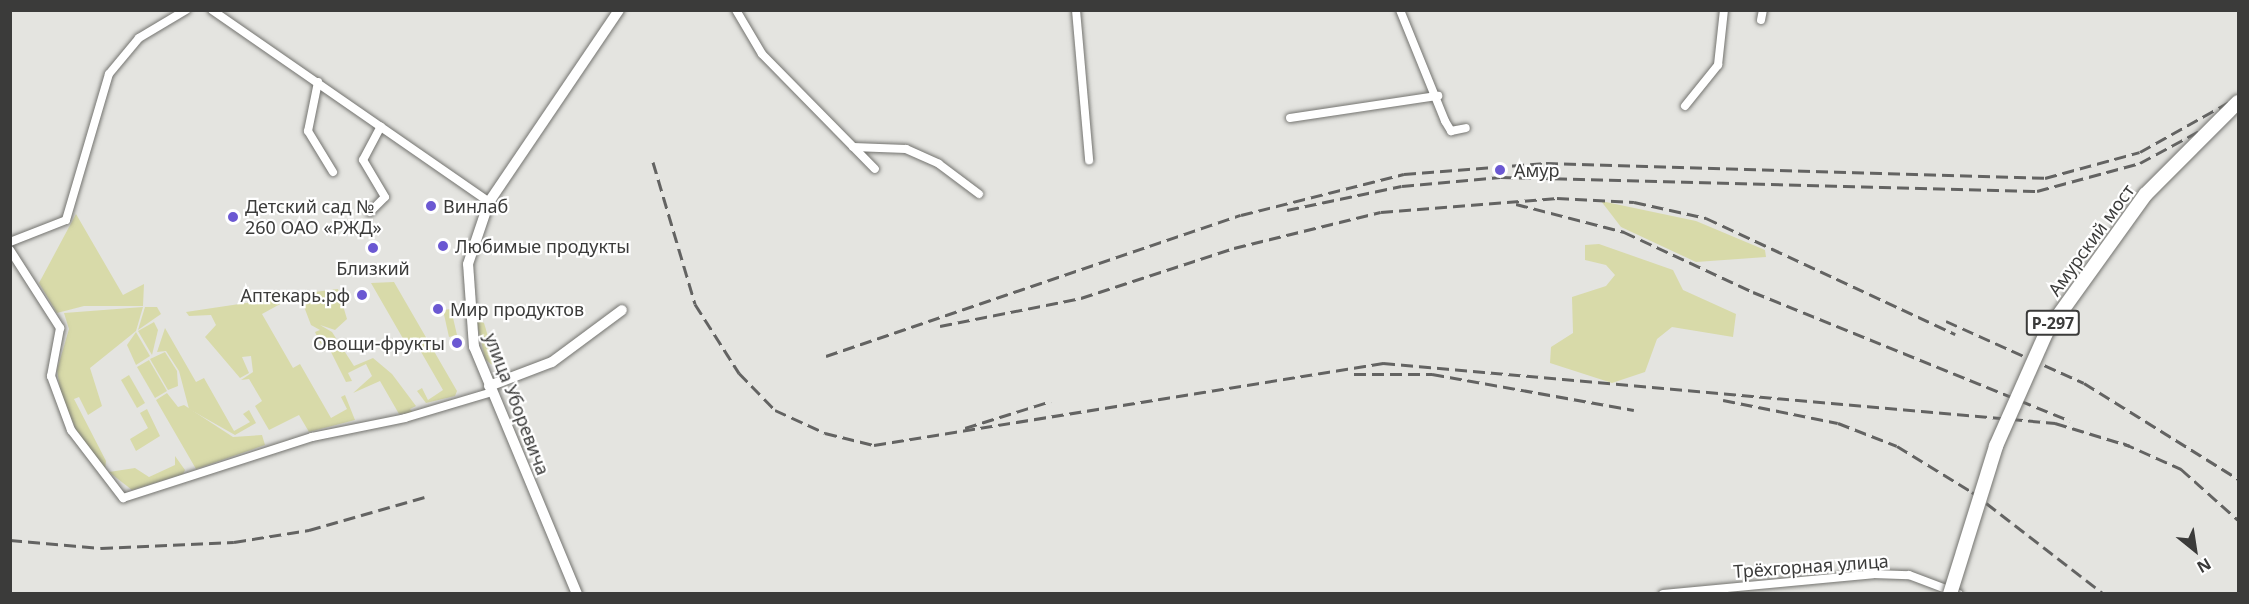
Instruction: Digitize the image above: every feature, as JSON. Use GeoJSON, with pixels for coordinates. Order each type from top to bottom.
{"type":"FeatureCollection","features":[{"type":"Feature","properties":{"kind":"highway","name":"Амурский мост"},"geometry":{"type":"LineString","coordinates":[[1950,594],[1996,446],[2046,333],[2146,194],[2238,102]]}},
{"type":"Feature","properties":{"kind":"main road","name":"улица Уборевича"},"geometry":{"type":"LineString","coordinates":[[577,594],[474,347],[467,280],[472,241],[489,202],[619,10]]}},
{"type":"Feature","properties":{"kind":"main road"},"geometry":{"type":"LineString","coordinates":[[490,389],[552,362],[622,310]]}},
{"type":"Feature","properties":{"kind":"street"},"geometry":{"type":"LineString","coordinates":[[10,242],[56,228],[66,219],[109,74],[131,45],[186,10]]}},
{"type":"Feature","properties":{"kind":"street"},"geometry":{"type":"LineString","coordinates":[[212,10],[489,202]]}},
{"type":"Feature","properties":{"kind":"street"},"geometry":{"type":"LineString","coordinates":[[736,10],[762,54],[875,169]]}},
{"type":"Feature","properties":{"kind":"street"},"geometry":{"type":"LineString","coordinates":[[1076,10],[1089,160]]}},
{"type":"Feature","properties":{"kind":"street"},"geometry":{"type":"LineString","coordinates":[[1400,10],[1451,131],[1466,128]]}},
{"type":"Feature","properties":{"kind":"street"},"geometry":{"type":"LineString","coordinates":[[1685,106],[1718,65],[1724,10]]}},
{"type":"Feature","properties":{"kind":"street"},"geometry":{"type":"LineString","coordinates":[[1761,20],[1763,10]]}},
{"type":"Feature","properties":{"kind":"street"},"geometry":{"type":"LineString","coordinates":[[318,82],[308,131],[333,172]]}},
{"type":"Feature","properties":{"kind":"street"},"geometry":{"type":"LineString","coordinates":[[1290,118],[1438,96]]}},
{"type":"Feature","properties":{"kind":"street"},"geometry":{"type":"LineString","coordinates":[[370,212],[385,196],[363,160],[381,126]]}},
{"type":"Feature","properties":{"kind":"street"},"geometry":{"type":"LineString","coordinates":[[853,147],[906,148],[939,164],[979,194]]}},
{"type":"Feature","properties":{"kind":"street"},"geometry":{"type":"LineString","coordinates":[[10,250],[60,328],[51,376],[70,430],[123,498],[312,437],[405,418],[490,389]]}},
{"type":"Feature","properties":{"kind":"street","name":"Трёхгорная улица"},"geometry":{"type":"LineString","coordinates":[[1663,594],[1874,574],[1909,575],[1959,594]]}},
{"type":"Feature","properties":{"kind":"green space"},"geometry":{"type":"Polygon","coordinates":[[[1601,201],[1696,221],[1765,250],[1766,257],[1696,262],[1621,227],[1601,201]]]}},
{"type":"Feature","properties":{"kind":"green space"},"geometry":{"type":"Polygon","coordinates":[[[76,214],[123,295],[144,284],[143,306],[84,306],[57,313],[39,283],[76,214]]]}},
{"type":"Feature","properties":{"kind":"green space"},"geometry":{"type":"Polygon","coordinates":[[[1599,244],[1673,270],[1683,290],[1736,314],[1733,337],[1672,327],[1657,339],[1645,372],[1612,383],[1550,363],[1551,347],[1573,333],[1572,297],[1606,286],[1615,275],[1606,265],[1585,260],[1585,245],[1599,244]]]}},
{"type":"Feature","properties":{"kind":"green space"},"geometry":{"type":"Polygon","coordinates":[[[394,282],[457,391],[455,396],[426,403],[417,391],[422,388],[428,400],[443,390],[413,338],[405,342],[371,283],[394,282]]]}},
{"type":"Feature","properties":{"kind":"green space"},"geometry":{"type":"Polygon","coordinates":[[[338,289],[347,319],[335,330],[320,325],[332,332],[354,366],[373,358],[392,374],[416,406],[410,409],[413,413],[399,414],[380,381],[353,393],[372,376],[366,364],[348,373],[352,381],[346,382],[331,352],[320,343],[315,332],[320,330],[311,325],[303,304],[307,293],[338,289]]]}},
{"type":"Feature","properties":{"kind":"green space"},"geometry":{"type":"Polygon","coordinates":[[[279,298],[282,303],[262,314],[293,368],[300,364],[331,418],[347,409],[341,397],[345,395],[355,420],[309,432],[299,415],[269,430],[255,406],[262,401],[249,379],[241,380],[253,372],[251,356],[242,357],[249,373],[240,378],[205,337],[216,325],[211,315],[189,316],[186,312],[279,298]]]}},
{"type":"Feature","properties":{"kind":"green space"},"geometry":{"type":"Polygon","coordinates":[[[143,307],[136,331],[90,368],[102,406],[88,415],[79,397],[74,399],[106,461],[105,469],[78,434],[61,395],[57,370],[69,329],[64,313],[143,307]]]}},
{"type":"Feature","properties":{"kind":"green space"},"geometry":{"type":"Polygon","coordinates":[[[145,307],[157,307],[161,314],[138,330],[145,307]]]}},
{"type":"Feature","properties":{"kind":"green space"},"geometry":{"type":"Polygon","coordinates":[[[451,309],[457,335],[449,337],[443,310],[451,309]]]}},
{"type":"Feature","properties":{"kind":"green space"},"geometry":{"type":"Polygon","coordinates":[[[476,319],[484,323],[495,360],[492,365],[485,359],[476,319]]]}},
{"type":"Feature","properties":{"kind":"green space"},"geometry":{"type":"Polygon","coordinates":[[[154,322],[158,330],[152,355],[138,331],[154,322]]]}},
{"type":"Feature","properties":{"kind":"green space"},"geometry":{"type":"Polygon","coordinates":[[[165,328],[196,382],[204,378],[234,431],[250,422],[243,414],[249,410],[256,423],[235,435],[189,409],[179,371],[166,351],[157,352],[165,328]]]}},
{"type":"Feature","properties":{"kind":"green space"},"geometry":{"type":"Polygon","coordinates":[[[136,332],[150,356],[136,365],[127,345],[136,332]]]}},
{"type":"Feature","properties":{"kind":"green space"},"geometry":{"type":"Polygon","coordinates":[[[165,352],[177,371],[178,386],[168,390],[150,359],[165,352]]]}},
{"type":"Feature","properties":{"kind":"green space"},"geometry":{"type":"Polygon","coordinates":[[[149,360],[167,391],[155,398],[137,367],[149,360]]]}},
{"type":"Feature","properties":{"kind":"green space"},"geometry":{"type":"Polygon","coordinates":[[[129,375],[145,403],[137,408],[121,380],[129,375]]]}},
{"type":"Feature","properties":{"kind":"green space"},"geometry":{"type":"Polygon","coordinates":[[[167,393],[178,407],[184,405],[233,437],[262,435],[265,445],[196,469],[156,400],[167,393]]]}},
{"type":"Feature","properties":{"kind":"green space"},"geometry":{"type":"Polygon","coordinates":[[[147,409],[160,436],[136,451],[130,439],[148,428],[140,413],[147,409]]]}},
{"type":"Feature","properties":{"kind":"green space"},"geometry":{"type":"Polygon","coordinates":[[[175,456],[185,470],[183,474],[132,490],[109,472],[135,468],[149,477],[175,465],[175,456]]]}},
{"type":"Feature","properties":{"kind":"railway"},"geometry":{"type":"LineString","coordinates":[[826,356],[1241,215],[1404,174],[1546,163],[2045,178],[2140,152],[2238,97]]}},
{"type":"Feature","properties":{"kind":"railway"},"geometry":{"type":"LineString","coordinates":[[1287,210],[1402,186],[1501,177],[2037,191],[2140,163],[2238,110]]}},
{"type":"Feature","properties":{"kind":"railway"},"geometry":{"type":"LineString","coordinates":[[653,162],[695,304],[739,373],[775,410],[825,433],[874,445],[1383,363],[2055,423],[2130,446]]}},
{"type":"Feature","properties":{"kind":"railway"},"geometry":{"type":"LineString","coordinates":[[940,326],[1081,298],[1234,248],[1381,212],[1557,198],[1634,202],[1706,218],[1955,334]]}},
{"type":"Feature","properties":{"kind":"railway"},"geometry":{"type":"LineString","coordinates":[[1516,204],[1624,232],[1753,292],[2070,421]]}},
{"type":"Feature","properties":{"kind":"railway"},"geometry":{"type":"LineString","coordinates":[[1946,321],[2084,383],[2238,479]]}},
{"type":"Feature","properties":{"kind":"railway"},"geometry":{"type":"LineString","coordinates":[[1354,374],[1432,374],[1634,410]]}},
{"type":"Feature","properties":{"kind":"railway"},"geometry":{"type":"LineString","coordinates":[[1723,400],[1838,423],[1897,446],[1972,492],[2104,594]]}},
{"type":"Feature","properties":{"kind":"railway"},"geometry":{"type":"LineString","coordinates":[[965,428],[1051,401]]}},
{"type":"Feature","properties":{"kind":"railway"},"geometry":{"type":"LineString","coordinates":[[2123,443],[2181,469],[2238,520]]}},
{"type":"Feature","properties":{"kind":"railway"},"geometry":{"type":"LineString","coordinates":[[10,540],[101,548],[234,542],[309,530],[428,496]]}},
{"type":"Feature","properties":{"kind":"place","name":"Амур"},"geometry":{"type":"Point","coordinates":[1500,170]}},
{"type":"Feature","properties":{"kind":"place","name":"Винлаб"},"geometry":{"type":"Point","coordinates":[431,206]}},
{"type":"Feature","properties":{"kind":"place","name":"Детский сад № 260 ОАО «РЖД»"},"geometry":{"type":"Point","coordinates":[233,217]}},
{"type":"Feature","properties":{"kind":"place","name":"Любимые продукты"},"geometry":{"type":"Point","coordinates":[443,246]}},
{"type":"Feature","properties":{"kind":"place","name":"Близкий"},"geometry":{"type":"Point","coordinates":[373,248]}},
{"type":"Feature","properties":{"kind":"place","name":"Аптекарь.рф"},"geometry":{"type":"Point","coordinates":[362,295]}},
{"type":"Feature","properties":{"kind":"place","name":"Мир продуктов"},"geometry":{"type":"Point","coordinates":[438,309]}},
{"type":"Feature","properties":{"kind":"place","name":"Овощи-фрукты"},"geometry":{"type":"Point","coordinates":[457,343]}}]}
